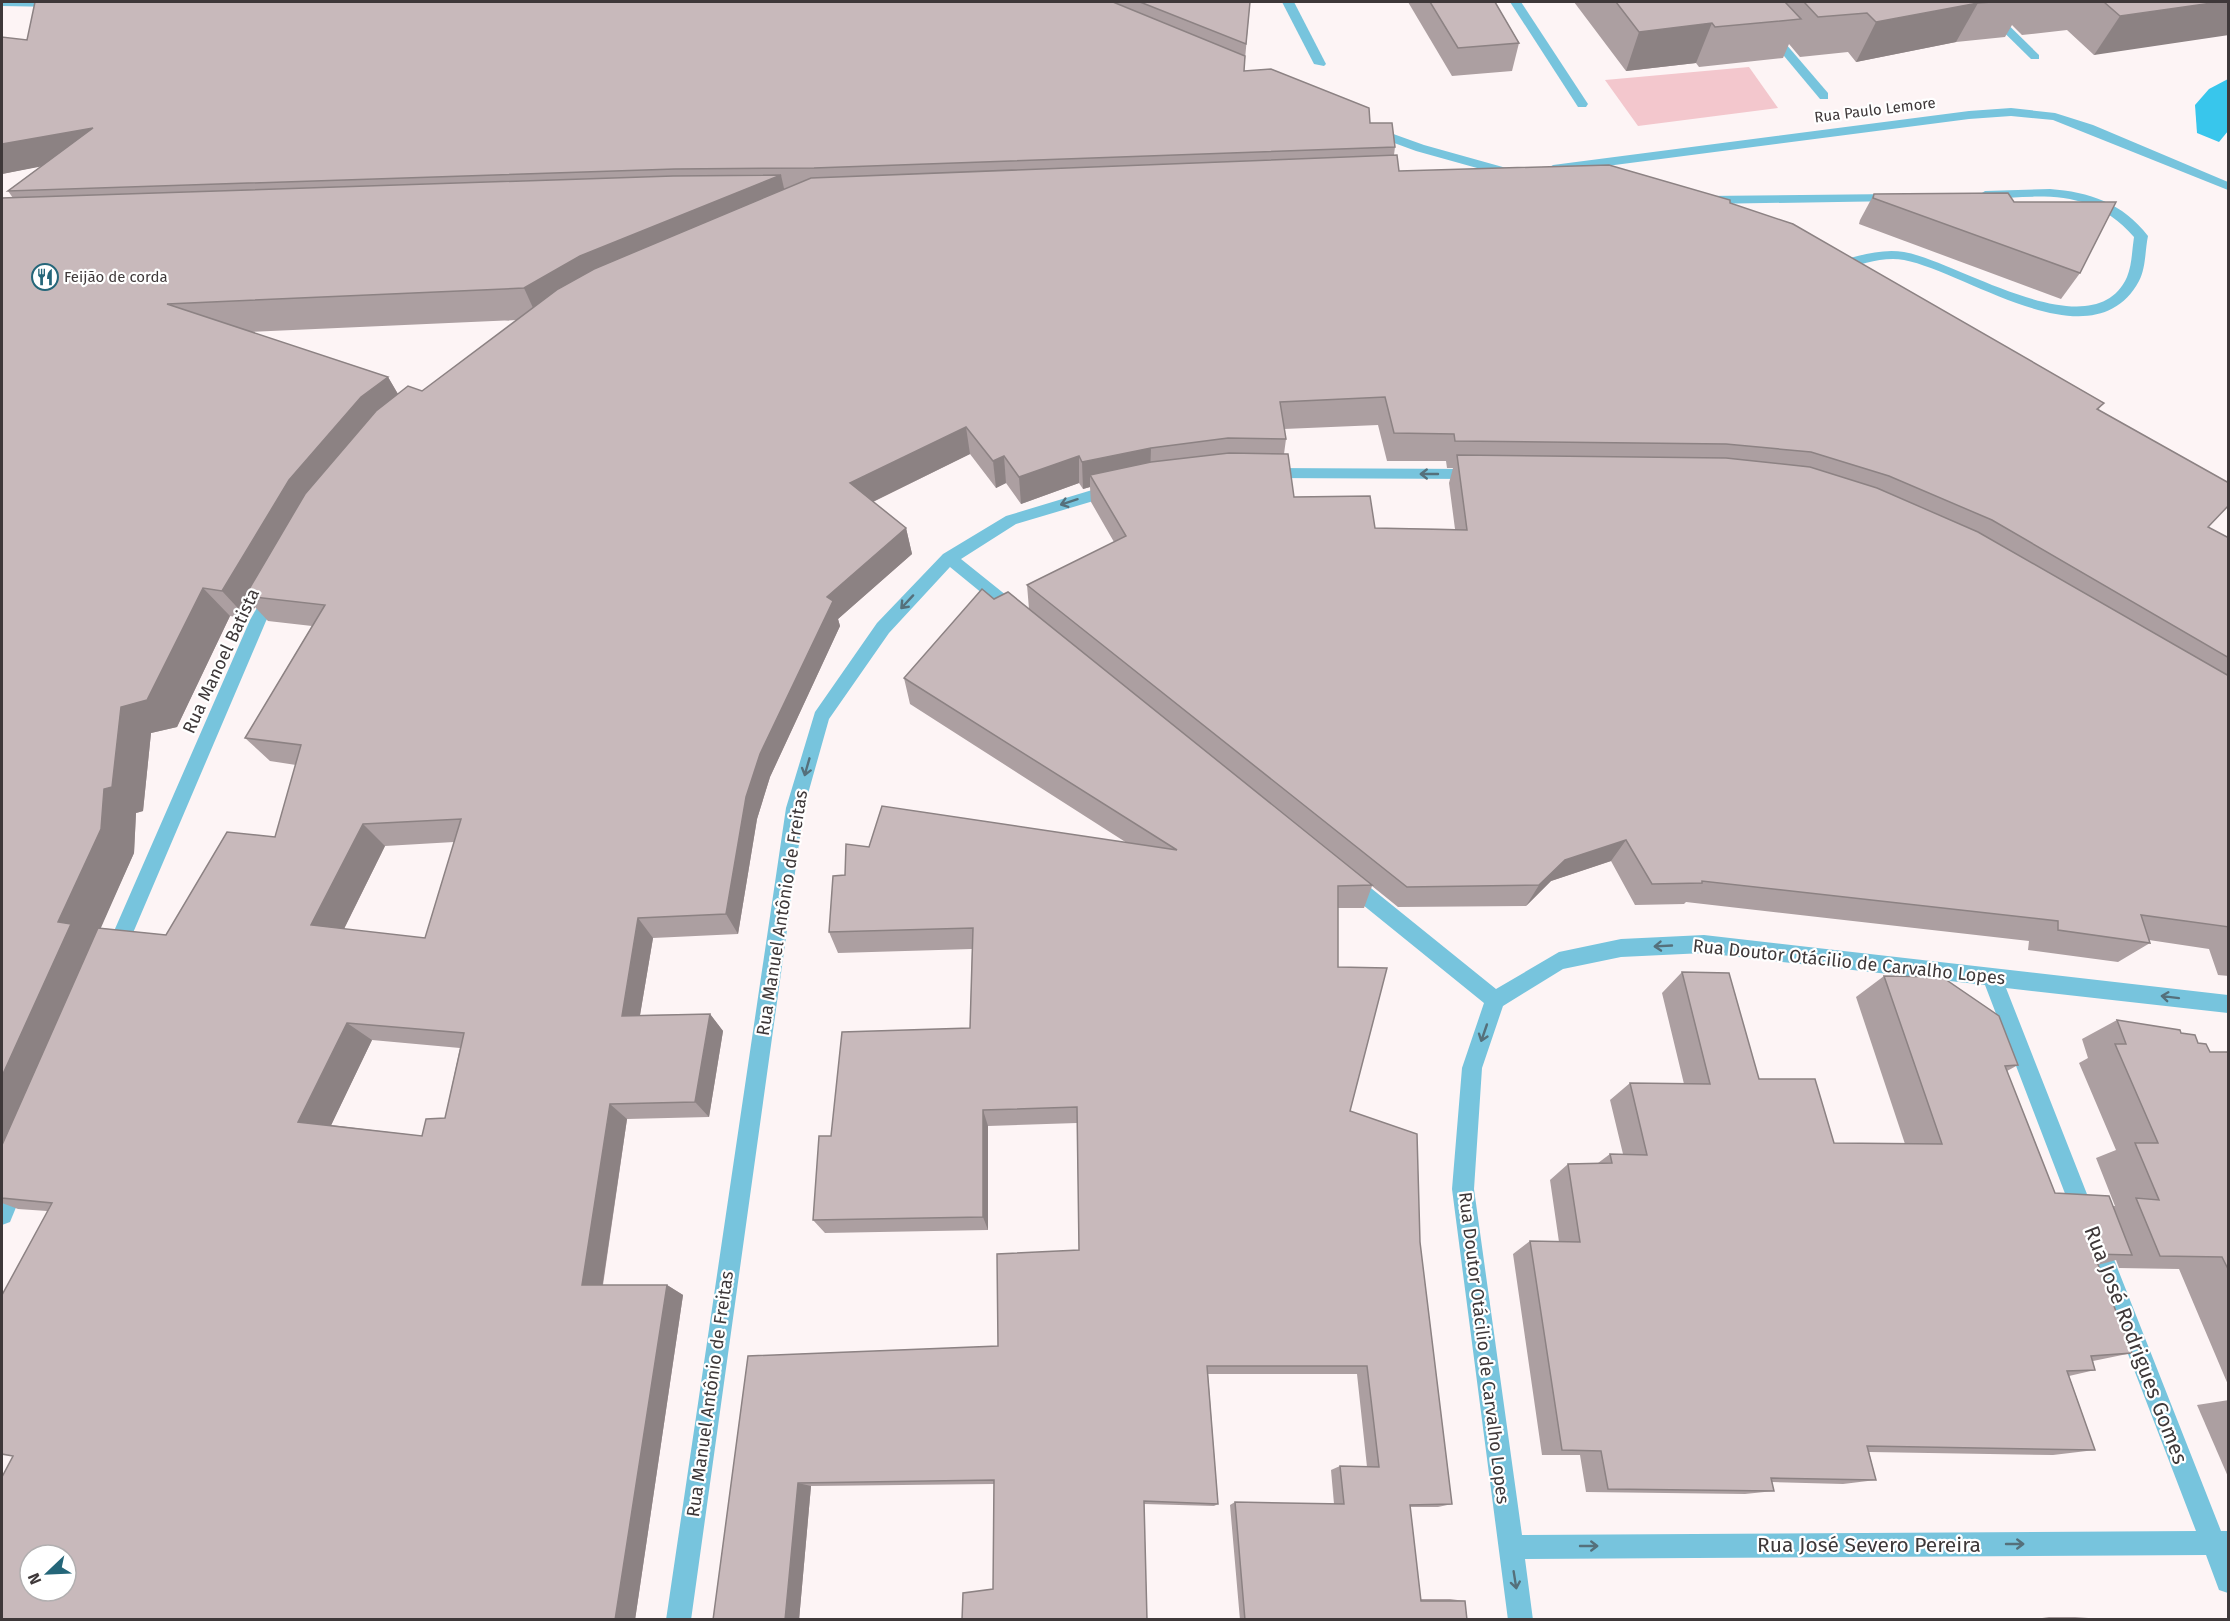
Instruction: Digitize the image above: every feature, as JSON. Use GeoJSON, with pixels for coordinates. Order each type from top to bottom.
{"type":"FeatureCollection","features":[{"type":"Feature","properties":{"kind":"street"},"geometry":{"type":"LineString","coordinates":[[1288,2],[1320,64]]}},
{"type":"Feature","properties":{"kind":"street"},"geometry":{"type":"LineString","coordinates":[[1516,2],[1582,104]]}},
{"type":"Feature","properties":{"kind":"street"},"geometry":{"type":"LineString","coordinates":[[1745,2],[1824,96]]}},
{"type":"Feature","properties":{"kind":"street"},"geometry":{"type":"LineString","coordinates":[[1979,2],[2035,57]]}},
{"type":"Feature","properties":{"kind":"street"},"geometry":{"type":"LineString","coordinates":[[2,3],[71,4]]}},
{"type":"Feature","properties":{"kind":"street","name":"Rua Paulo Lemore"},"geometry":{"type":"LineString","coordinates":[[1528,175],[1969,115],[2011,112],[2055,117],[2089,128],[2229,186]]}},
{"type":"Feature","properties":{"kind":"street"},"geometry":{"type":"LineString","coordinates":[[1355,123],[1420,148],[1560,182]]}},
{"type":"Feature","properties":{"kind":"street"},"geometry":{"type":"LineString","coordinates":[[1466,176],[1528,175]]}},
{"type":"Feature","properties":{"kind":"street"},"geometry":{"type":"LineString","coordinates":[[1859,274],[1837,263],[1883,256],[1907,256],[2036,306],[2064,312],[2106,306],[2125,292],[2133,280],[2141,236],[2129,220],[2114,208],[2088,197],[2060,194],[1968,196]]}},
{"type":"Feature","properties":{"kind":"street"},"geometry":{"type":"LineString","coordinates":[[1730,215],[1697,203],[1911,197]]}},
{"type":"Feature","properties":{"kind":"street"},"geometry":{"type":"LineString","coordinates":[[1250,473],[1488,474]]}},
{"type":"Feature","properties":{"kind":"street","name":"Rua Manuel Antônio de Freitas"},"geometry":{"type":"LineString","coordinates":[[678,1620],[795,808],[821,717],[883,628],[949,558],[1011,520],[1095,493],[1128,486]]}},
{"type":"Feature","properties":{"kind":"street"},"geometry":{"type":"LineString","coordinates":[[949,558],[1032,625]]}},
{"type":"Feature","properties":{"kind":"street","name":"Rua Manoel Batista"},"geometry":{"type":"LineString","coordinates":[[106,972],[258,620],[280,582]]}},
{"type":"Feature","properties":{"kind":"street"},"geometry":{"type":"LineString","coordinates":[[1338,873],[1495,1000]]}},
{"type":"Feature","properties":{"kind":"street","name":"Rua Doutor Otácilio de Carvalho Lopes"},"geometry":{"type":"LineString","coordinates":[[1521,1620],[1463,1189],[1472,1068],[1495,1000],[1559,961],[1621,948],[1692,945],[1991,975],[2229,1004]]}},
{"type":"Feature","properties":{"kind":"street","name":"Rua José Rodrigues Gomes"},"geometry":{"type":"LineString","coordinates":[[1991,975],[2221,1542],[2229,1581]]}},
{"type":"Feature","properties":{"kind":"street"},"geometry":{"type":"LineString","coordinates":[[2,1214],[21,1170]]}},
{"type":"Feature","properties":{"kind":"street","name":"Rua José Severo Pereira"},"geometry":{"type":"LineString","coordinates":[[1510,1547],[2221,1542]]}},
{"type":"Feature","properties":{"kind":"shaded area"},"geometry":{"type":"Polygon","coordinates":[[[1749,67],[1778,108],[1638,126],[1605,80],[1749,67]]]}},
{"type":"Feature","properties":{"kind":"water"},"geometry":{"type":"Polygon","coordinates":[[[2228,79],[2228,131],[2219,142],[2197,133],[2195,105],[2209,89],[2228,79]]]}},
{"type":"Feature","properties":{"kind":"building"},"geometry":{"type":"Polygon","coordinates":[[[35,2],[1113,2],[1245,56],[1244,71],[1271,69],[1369,108],[1370,123],[1392,123],[1395,147],[814,168],[675,169],[8,191],[93,128],[2,144],[2,37],[27,40],[35,2]]]}},
{"type":"Feature","properties":{"kind":"building"},"geometry":{"type":"Polygon","coordinates":[[[1140,2],[1250,2],[1246,44],[1140,2]]]}},
{"type":"Feature","properties":{"kind":"building"},"geometry":{"type":"Polygon","coordinates":[[[1430,2],[1495,2],[1519,43],[1458,48],[1430,2]]]}},
{"type":"Feature","properties":{"kind":"building"},"geometry":{"type":"Polygon","coordinates":[[[1616,2],[1785,2],[1801,19],[1715,27],[1712,23],[1639,32],[1616,2]]]}},
{"type":"Feature","properties":{"kind":"building"},"geometry":{"type":"Polygon","coordinates":[[[1804,2],[1992,2],[1876,22],[1867,13],[1818,17],[1804,2]]]}},
{"type":"Feature","properties":{"kind":"building"},"geometry":{"type":"Polygon","coordinates":[[[2104,2],[2219,2],[2120,16],[2104,2]]]}},
{"type":"Feature","properties":{"kind":"building"},"geometry":{"type":"Polygon","coordinates":[[[1397,155],[1399,171],[1609,165],[1730,200],[1730,203],[1793,224],[2104,403],[2097,409],[2229,483],[2229,505],[2208,527],[2229,538],[2229,658],[1992,520],[1889,476],[1811,452],[1726,444],[1455,441],[1454,434],[1394,433],[1385,397],[1280,402],[1286,439],[1228,438],[1151,448],[1082,462],[1079,456],[1019,477],[1004,456],[993,461],[966,427],[850,483],[906,528],[827,597],[833,601],[760,754],[746,797],[726,914],[638,918],[622,1016],[710,1014],[695,1102],[610,1104],[582,1285],[667,1285],[615,1620],[2,1620],[2,1477],[13,1456],[2,1454],[2,1295],[52,1203],[2,1198],[2,1145],[98,928],[166,935],[227,832],[275,837],[301,745],[245,738],[325,605],[245,596],[305,494],[376,411],[408,386],[422,391],[558,289],[594,269],[811,178],[1397,155]],[[461,819],[363,824],[311,925],[425,938],[461,819]],[[347,1023],[298,1122],[422,1136],[426,1119],[445,1118],[464,1033],[347,1023]]]}},
{"type":"Feature","properties":{"kind":"building"},"geometry":{"type":"Polygon","coordinates":[[[781,175],[580,256],[524,288],[167,304],[388,377],[361,397],[289,480],[222,591],[203,588],[147,700],[121,707],[112,787],[104,789],[101,829],[58,922],[71,924],[2,1076],[2,198],[673,176],[781,175]]]}},
{"type":"Feature","properties":{"kind":"building"},"geometry":{"type":"Polygon","coordinates":[[[2008,193],[2014,202],[2116,202],[2080,273],[1873,198],[1874,194],[2008,193]]]}},
{"type":"Feature","properties":{"kind":"building"},"geometry":{"type":"Polygon","coordinates":[[[1229,453],[1288,454],[1294,497],[1370,496],[1375,528],[1467,530],[1457,455],[1726,458],[1810,467],[1877,488],[1978,532],[2229,676],[2229,927],[2141,915],[2150,943],[2058,930],[2058,921],[1702,881],[1702,883],[1652,884],[1626,840],[1565,860],[1539,885],[1407,887],[1027,585],[1126,536],[1090,475],[1151,462],[1229,453]]]}},
{"type":"Feature","properties":{"kind":"building"},"geometry":{"type":"Polygon","coordinates":[[[982,589],[994,599],[1008,592],[1372,885],[1338,886],[1338,967],[1387,968],[1350,1111],[1417,1134],[1420,1242],[1452,1504],[1410,1505],[1421,1601],[1465,1601],[1467,1620],[1245,1620],[1235,1502],[1344,1504],[1340,1466],[1379,1467],[1367,1366],[1207,1366],[1218,1504],[1144,1501],[1147,1620],[962,1620],[963,1593],[993,1589],[994,1480],[798,1483],[785,1620],[713,1620],[748,1356],[998,1346],[997,1254],[1079,1250],[1077,1107],[983,1110],[983,1217],[813,1220],[819,1136],[831,1136],[842,1032],[970,1028],[973,928],[829,932],[833,876],[845,875],[846,844],[869,847],[882,806],[1177,850],[904,678],[982,589]]]}},
{"type":"Feature","properties":{"kind":"building"},"geometry":{"type":"Polygon","coordinates":[[[1682,972],[1729,973],[1759,1079],[1815,1079],[1834,1143],[1942,1144],[1884,976],[1942,977],[1999,1016],[2018,1065],[2005,1066],[2055,1193],[2109,1196],[2132,1255],[2094,1254],[2132,1353],[2091,1356],[2095,1370],[2067,1371],[2095,1450],[1867,1446],[1876,1480],[1771,1478],[1774,1491],[1608,1489],[1601,1451],[1562,1450],[1530,1241],[1580,1242],[1568,1164],[1612,1163],[1610,1154],[1647,1155],[1630,1083],[1710,1084],[1682,972]]]}},
{"type":"Feature","properties":{"kind":"building"},"geometry":{"type":"Polygon","coordinates":[[[2117,1020],[2180,1030],[2181,1033],[2195,1035],[2198,1043],[2206,1044],[2210,1052],[2229,1052],[2229,1271],[2222,1257],[2160,1256],[2136,1198],[2159,1200],[2135,1143],[2158,1143],[2115,1044],[2126,1044],[2117,1020]]]}},
{"type":"Feature","properties":{"kind":"building"},"geometry":{"type":"Polygon","coordinates":[[[2115,1619],[2115,1620],[2085,1620],[2115,1619]]]}},
{"type":"Feature","properties":{"kind":"place","name":"Feijão de corda"},"geometry":{"type":"Point","coordinates":[45,277]}}]}
